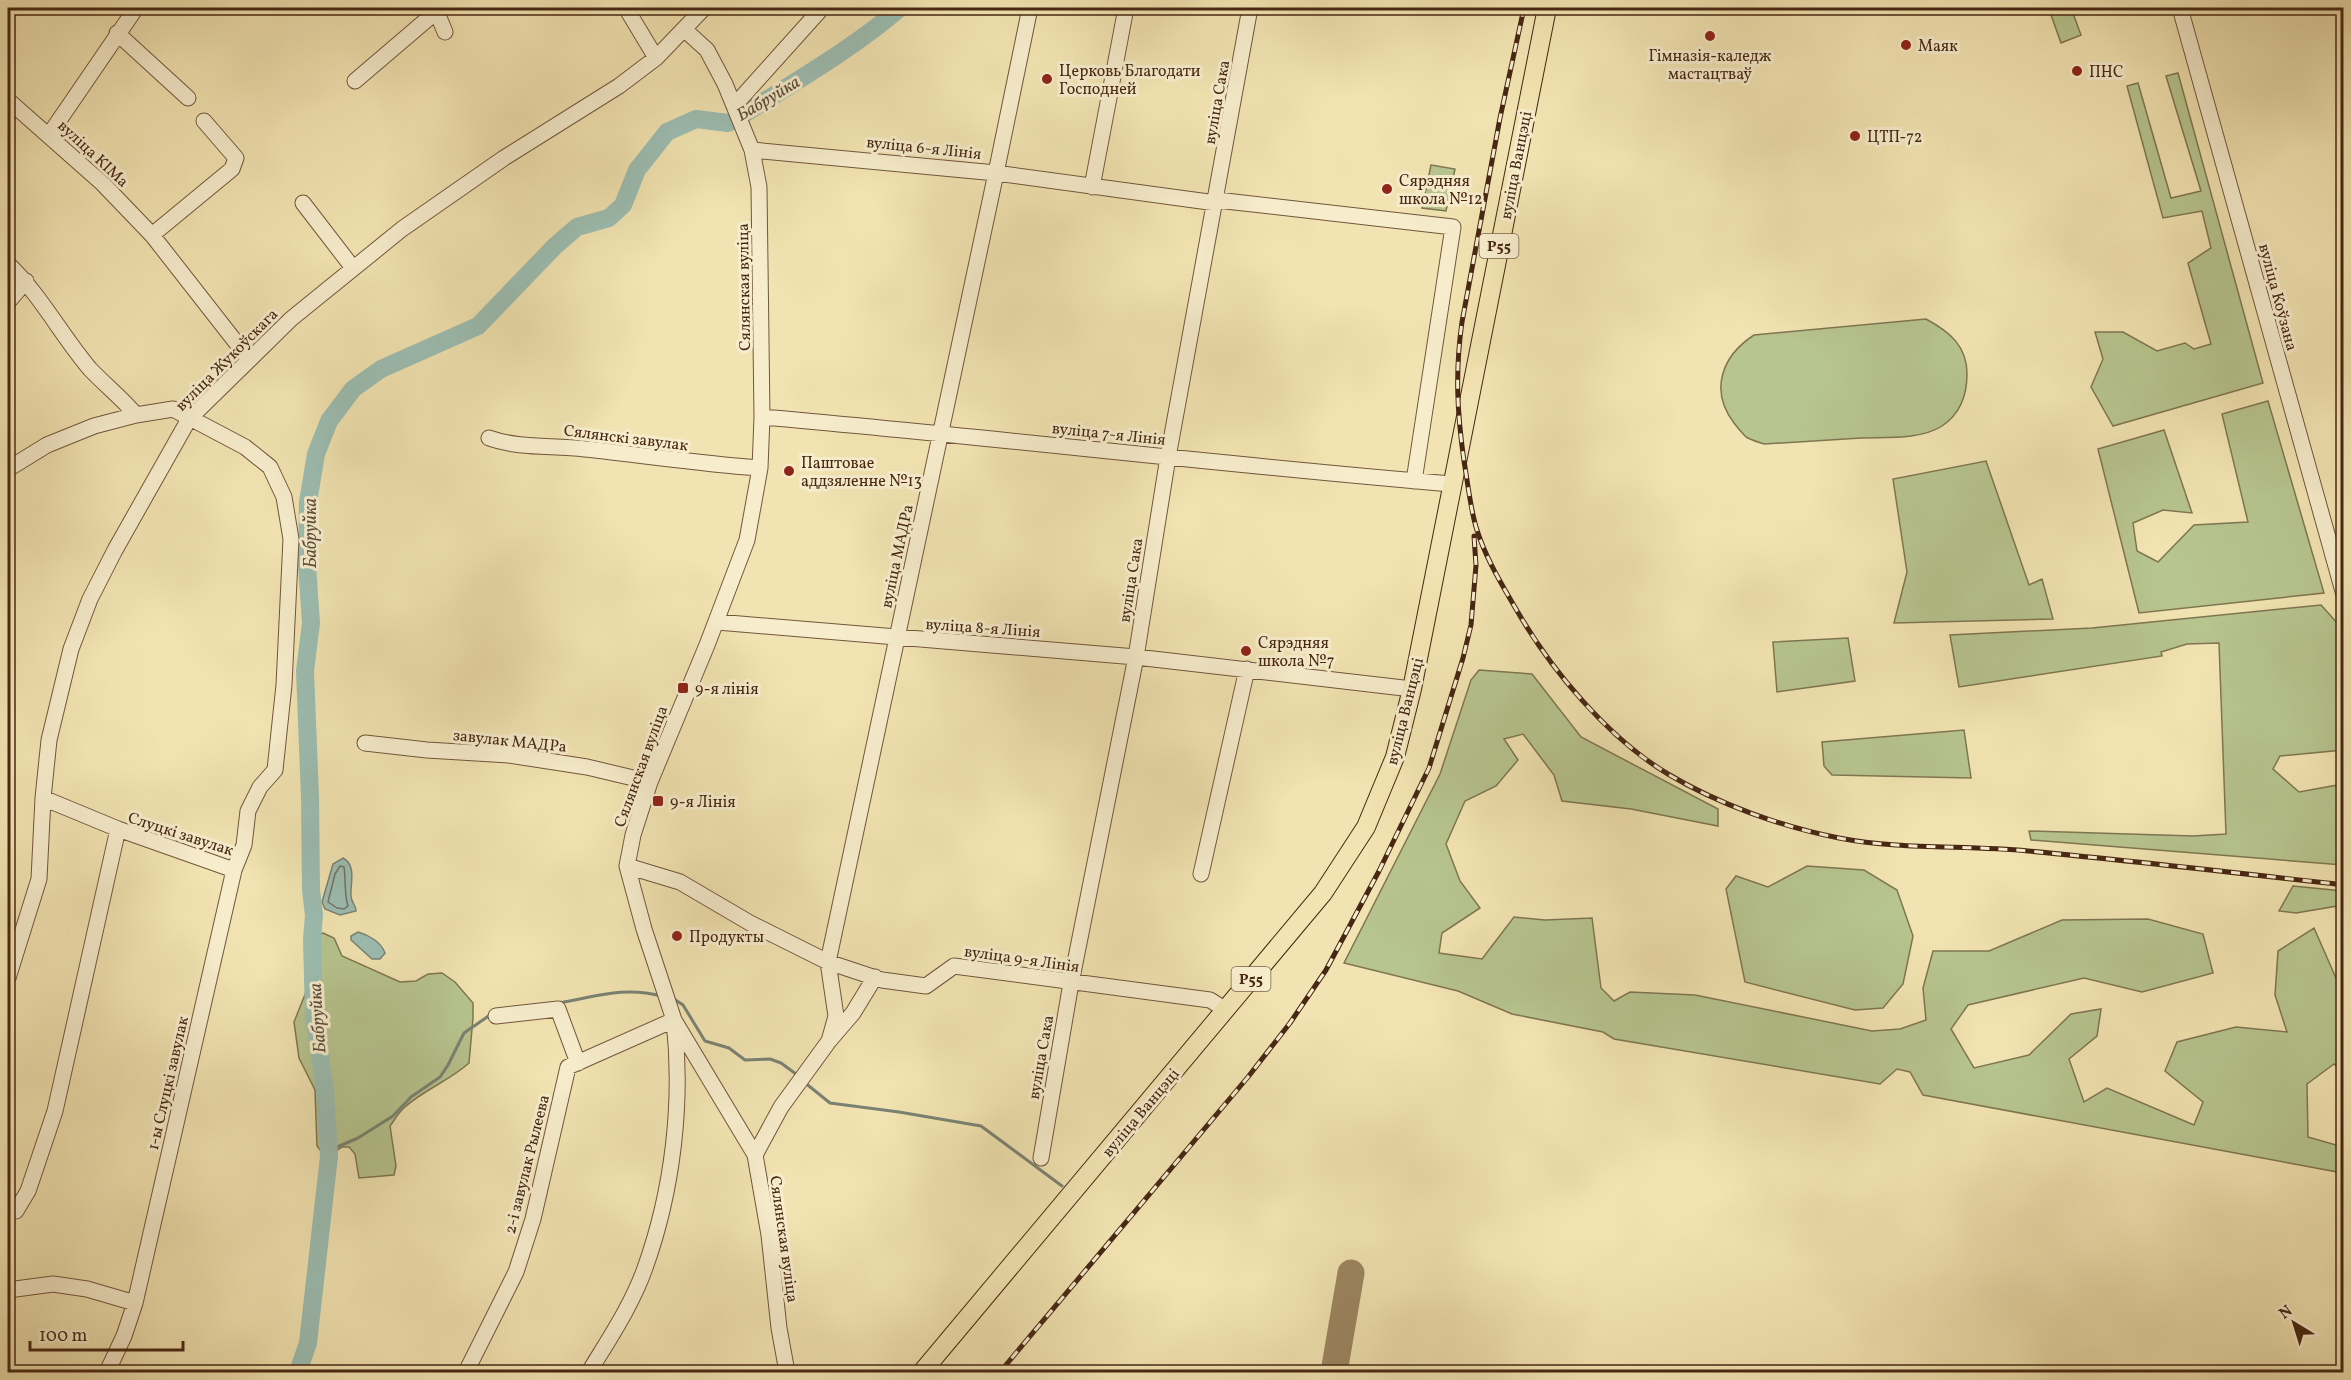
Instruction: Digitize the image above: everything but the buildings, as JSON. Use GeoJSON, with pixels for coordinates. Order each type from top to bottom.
{"type":"FeatureCollection","features":[{"type":"Feature","properties":{"kind":"main road","name":"вуліца Ванцэці"},"geometry":{"type":"LineString","coordinates":[[921,1372],[1323,893],[1366,826],[1395,757],[1412,689],[1547,8]]}},
{"type":"Feature","properties":{"kind":"street"},"geometry":{"type":"LineString","coordinates":[[49,135],[136,8]]}},
{"type":"Feature","properties":{"kind":"street"},"geometry":{"type":"LineString","coordinates":[[626,8],[656,58]]}},
{"type":"Feature","properties":{"kind":"street","name":"вуліца Жукоўскага"},"geometry":{"type":"LineString","coordinates":[[8,978],[39,879],[43,798],[49,740],[71,649],[90,599],[115,550],[189,419],[291,319],[353,268],[402,229],[504,158],[619,86],[656,58],[704,8]]}},
{"type":"Feature","properties":{"kind":"street"},"geometry":{"type":"LineString","coordinates":[[734,106],[822,8]]}},
{"type":"Feature","properties":{"kind":"street","name":"вуліца МАДРа"},"geometry":{"type":"LineString","coordinates":[[829,1041],[836,1016],[828,962],[1030,8]]}},
{"type":"Feature","properties":{"kind":"street"},"geometry":{"type":"LineString","coordinates":[[1092,187],[1126,8]]}},
{"type":"Feature","properties":{"kind":"street","name":"вуліца Сака"},"geometry":{"type":"LineString","coordinates":[[1041,1158],[1071,983],[1136,657],[1168,457],[1217,202],[1250,8]]}},
{"type":"Feature","properties":{"kind":"street","name":"вуліца Коўзана"},"geometry":{"type":"LineString","coordinates":[[2180,8],[2343,595]]}},
{"type":"Feature","properties":{"kind":"street"},"geometry":{"type":"LineString","coordinates":[[355,81],[436,9],[445,32]]}},
{"type":"Feature","properties":{"kind":"street","name":"Сялянская вуліца"},"geometry":{"type":"LineString","coordinates":[[685,30],[707,50],[734,106],[752,150],[759,187],[762,417],[760,468],[747,540],[717,622],[650,782],[633,835],[627,867],[674,1020],[755,1155],[769,1235],[779,1328],[787,1372]]}},
{"type":"Feature","properties":{"kind":"street"},"geometry":{"type":"LineString","coordinates":[[117,33],[188,98]]}},
{"type":"Feature","properties":{"kind":"street","name":"вуліца КІМа"},"geometry":{"type":"LineString","coordinates":[[8,100],[103,183],[152,235],[249,359]]}},
{"type":"Feature","properties":{"kind":"street"},"geometry":{"type":"LineString","coordinates":[[152,235],[232,169],[236,158],[204,121]]}},
{"type":"Feature","properties":{"kind":"street","name":"вуліца 6-я Лінія"},"geometry":{"type":"LineString","coordinates":[[752,150],[996,173],[1217,202],[1453,227],[1414,481]]}},
{"type":"Feature","properties":{"kind":"street"},"geometry":{"type":"LineString","coordinates":[[303,203],[353,268]]}},
{"type":"Feature","properties":{"kind":"street"},"geometry":{"type":"LineString","coordinates":[[8,264],[26,281],[90,369],[125,401],[136,415]]}},
{"type":"Feature","properties":{"kind":"street"},"geometry":{"type":"LineString","coordinates":[[8,302],[26,281]]}},
{"type":"Feature","properties":{"kind":"street","name":"Слуцкі завулак"},"geometry":{"type":"LineString","coordinates":[[8,469],[47,445],[94,426],[136,415],[173,409],[245,447],[270,467],[284,497],[291,539],[284,685],[274,770],[260,787],[248,811],[244,845],[234,870],[118,829],[56,1111],[28,1191],[16,1210],[8,1211]]}},
{"type":"Feature","properties":{"kind":"street","name":"вуліца 7-я Лінія"},"geometry":{"type":"LineString","coordinates":[[762,417],[1452,484]]}},
{"type":"Feature","properties":{"kind":"street","name":"Сялянскі завулак"},"geometry":{"type":"LineString","coordinates":[[489,438],[508,444],[582,448],[708,465],[760,468]]}},
{"type":"Feature","properties":{"kind":"street","name":"вуліца 8-я Лінія"},"geometry":{"type":"LineString","coordinates":[[717,622],[1136,657],[1412,689]]}},
{"type":"Feature","properties":{"kind":"street"},"geometry":{"type":"LineString","coordinates":[[1201,874],[1247,669]]}},
{"type":"Feature","properties":{"kind":"street","name":"завулак МАДРа"},"geometry":{"type":"LineString","coordinates":[[365,743],[427,750],[509,755],[587,767],[650,782]]}},
{"type":"Feature","properties":{"kind":"street"},"geometry":{"type":"LineString","coordinates":[[43,798],[118,829]]}},
{"type":"Feature","properties":{"kind":"street","name":"вуліца 9-я Лінія"},"geometry":{"type":"LineString","coordinates":[[627,867],[680,882],[750,923],[828,962],[875,977],[926,986],[954,966],[1210,1000],[1226,1010]]}},
{"type":"Feature","properties":{"kind":"street","name":"1-ы Слуцкі завулак"},"geometry":{"type":"LineString","coordinates":[[109,1372],[135,1303],[234,870]]}},
{"type":"Feature","properties":{"kind":"street","name":"вуліца МАДРа"},"geometry":{"type":"LineString","coordinates":[[755,1155],[781,1107],[829,1041],[853,1014],[875,977]]}},
{"type":"Feature","properties":{"kind":"street"},"geometry":{"type":"LineString","coordinates":[[496,1016],[558,1009],[578,1063],[674,1020],[678,1058],[675,1127],[663,1204],[645,1269],[621,1320],[589,1372]]}},
{"type":"Feature","properties":{"kind":"street","name":"2-і завулак Рылеева"},"geometry":{"type":"LineString","coordinates":[[466,1372],[516,1272],[533,1220],[568,1067],[578,1063]]}},
{"type":"Feature","properties":{"kind":"street"},"geometry":{"type":"LineString","coordinates":[[8,1290],[53,1284],[87,1289],[135,1303]]}},
{"type":"Feature","properties":{"kind":"green space"},"geometry":{"type":"Polygon","coordinates":[[[2061,8],[2071,8],[2081,35],[2061,43],[2050,12],[2061,8]]]}},
{"type":"Feature","properties":{"kind":"green space"},"geometry":{"type":"Polygon","coordinates":[[[2178,73],[2263,383],[2113,426],[2091,387],[2103,359],[2095,332],[2123,332],[2157,351],[2185,343],[2194,349],[2211,344],[2188,263],[2211,248],[2202,211],[2163,218],[2127,86],[2138,83],[2171,198],[2201,191],[2166,76],[2178,73]]]}},
{"type":"Feature","properties":{"kind":"green space"},"geometry":{"type":"Polygon","coordinates":[[[1431,165],[1455,169],[1446,211],[1422,208],[1431,165]]]}},
{"type":"Feature","properties":{"kind":"green space"},"geometry":{"type":"Polygon","coordinates":[[[1926,319],[1943,329],[1956,341],[1966,364],[1964,397],[1954,416],[1942,426],[1913,436],[1764,444],[1746,437],[1726,411],[1721,386],[1727,363],[1743,343],[1754,335],[1926,319]]]}},
{"type":"Feature","properties":{"kind":"green space"},"geometry":{"type":"Polygon","coordinates":[[[2268,401],[2324,593],[2139,613],[2098,449],[2164,430],[2192,513],[2163,510],[2133,523],[2137,551],[2158,562],[2194,525],[2248,522],[2222,414],[2268,401]]]}},
{"type":"Feature","properties":{"kind":"green space"},"geometry":{"type":"Polygon","coordinates":[[[1986,461],[2029,585],[2042,579],[2053,619],[1894,623],[1907,572],[1893,479],[1986,461]]]}},
{"type":"Feature","properties":{"kind":"green space"},"geometry":{"type":"Polygon","coordinates":[[[2321,605],[2340,626],[2343,639],[2343,750],[2280,756],[2273,769],[2299,792],[2343,784],[2343,865],[2031,840],[2029,831],[2193,836],[2226,834],[2219,643],[2187,644],[2161,652],[2162,656],[1959,687],[1950,635],[2092,628],[2321,605]]]}},
{"type":"Feature","properties":{"kind":"green space"},"geometry":{"type":"Polygon","coordinates":[[[1848,638],[1855,681],[1777,692],[1773,642],[1848,638]]]}},
{"type":"Feature","properties":{"kind":"green space"},"geometry":{"type":"Polygon","coordinates":[[[1479,670],[1532,674],[1581,737],[1718,809],[1718,826],[1631,809],[1562,801],[1554,775],[1523,734],[1504,739],[1518,760],[1496,786],[1465,801],[1446,844],[1460,881],[1480,908],[1442,933],[1439,953],[1482,959],[1514,917],[1545,920],[1592,918],[1601,988],[1614,1001],[1630,992],[1695,995],[1872,1031],[1900,1029],[1926,1020],[1923,988],[1933,951],[1989,951],[2062,920],[2148,919],[2203,934],[2213,973],[2142,992],[2084,978],[1968,1005],[1951,1029],[1974,1068],[2029,1055],[2071,1014],[2101,1009],[2097,1036],[2069,1059],[2084,1102],[2107,1088],[2194,1125],[2203,1102],[2165,1071],[2177,1042],[2236,1027],[2287,1032],[2275,995],[2278,951],[2314,928],[2336,978],[2343,982],[2344,1074],[2334,1064],[2307,1084],[2308,1137],[2343,1147],[2343,1173],[1923,1095],[1910,1072],[1897,1069],[1880,1084],[1614,1039],[1603,1032],[1512,1014],[1458,991],[1344,963],[1440,774],[1471,680],[1479,670]]]}},
{"type":"Feature","properties":{"kind":"green space"},"geometry":{"type":"Polygon","coordinates":[[[1964,730],[1971,778],[1832,775],[1824,766],[1822,742],[1964,730]]]}},
{"type":"Feature","properties":{"kind":"green space"},"geometry":{"type":"Polygon","coordinates":[[[1807,866],[1864,870],[1897,890],[1913,936],[1903,984],[1883,1008],[1855,1010],[1745,982],[1726,889],[1736,876],[1768,887],[1807,866]]]}},
{"type":"Feature","properties":{"kind":"green space"},"geometry":{"type":"Polygon","coordinates":[[[2293,886],[2343,891],[2343,905],[2296,913],[2279,911],[2293,886]]]}},
{"type":"Feature","properties":{"kind":"green space"},"geometry":{"type":"Polygon","coordinates":[[[323,933],[334,938],[342,956],[400,982],[416,981],[428,974],[442,973],[455,982],[473,1003],[469,1063],[413,1101],[401,1111],[390,1126],[396,1166],[394,1175],[359,1178],[355,1154],[349,1147],[342,1147],[329,1156],[324,1155],[317,1146],[315,1090],[299,1058],[294,1022],[306,992],[307,939],[323,933]]]}},
{"type":"Feature","properties":{"kind":"water"},"geometry":{"type":"Polygon","coordinates":[[[343,858],[350,865],[351,898],[356,911],[340,915],[325,909],[322,902],[333,864],[343,858]]]}},
{"type":"Feature","properties":{"kind":"water"},"geometry":{"type":"Polygon","coordinates":[[[358,932],[381,945],[385,953],[380,959],[372,959],[351,940],[351,936],[358,932]]]}},
{"type":"Feature","properties":{"kind":"waterway","name":"Бабруйка"},"geometry":{"type":"LineString","coordinates":[[298,1372],[308,1343],[329,1156],[325,1090],[314,1016],[312,939],[314,915],[311,890],[305,671],[311,623],[307,565],[308,502],[316,454],[329,421],[353,389],[381,369],[478,326],[555,246],[577,227],[609,218],[623,205],[637,170],[667,132],[696,119],[728,123],[733,121],[840,53],[900,8]]}},
{"type":"Feature","properties":{"kind":"waterway"},"geometry":{"type":"LineString","coordinates":[[558,1003],[622,992],[661,996]]}},
{"type":"Feature","properties":{"kind":"waterway"},"geometry":{"type":"LineString","coordinates":[[674,999],[683,1005],[705,1041],[729,1048],[745,1060],[770,1059],[781,1063],[796,1074]]}},
{"type":"Feature","properties":{"kind":"waterway"},"geometry":{"type":"LineString","coordinates":[[328,1151],[358,1138],[393,1116],[411,1097],[440,1077],[464,1033],[490,1015]]}},
{"type":"Feature","properties":{"kind":"waterway"},"geometry":{"type":"LineString","coordinates":[[804,1082],[830,1103],[981,1126],[1062,1186]]}},
{"type":"Feature","properties":{"kind":"taxiway"},"geometry":{"type":"LineString","coordinates":[[1334,1372],[1351,1273]]}},
{"type":"Feature","properties":{"kind":"railway"},"geometry":{"type":"LineString","coordinates":[[1524,8],[1500,118],[1462,322],[1458,375],[1460,426],[1472,511],[1484,549],[1499,580],[1530,632],[1583,701],[1624,742],[1668,774],[1729,805],[1795,828],[1862,842],[2028,851],[2344,885]]}},
{"type":"Feature","properties":{"kind":"railway"},"geometry":{"type":"LineString","coordinates":[[1000,1372],[1248,1077],[1290,1023],[1326,970],[1379,871],[1429,768],[1471,625],[1476,565],[1474,536]]}},
{"type":"Feature","properties":{"kind":"place","name":"Гімназія-каледж мастацтваў"},"geometry":{"type":"Point","coordinates":[1710,36]}},
{"type":"Feature","properties":{"kind":"place","name":"Маяк"},"geometry":{"type":"Point","coordinates":[1906,45]}},
{"type":"Feature","properties":{"kind":"place","name":"ПНС"},"geometry":{"type":"Point","coordinates":[2077,71]}},
{"type":"Feature","properties":{"kind":"place","name":"Церковь Благодати Господней"},"geometry":{"type":"Point","coordinates":[1047,79]}},
{"type":"Feature","properties":{"kind":"place","name":"ЦТП-72"},"geometry":{"type":"Point","coordinates":[1855,136]}},
{"type":"Feature","properties":{"kind":"place","name":"Сярэдняя школа №12"},"geometry":{"type":"Point","coordinates":[1387,189]}},
{"type":"Feature","properties":{"kind":"place","name":"Паштовае аддзяленне №13"},"geometry":{"type":"Point","coordinates":[789,471]}},
{"type":"Feature","properties":{"kind":"place","name":"Сярэдняя школа №7"},"geometry":{"type":"Point","coordinates":[1246,651]}},
{"type":"Feature","properties":{"kind":"place","name":"9-я лінія"},"geometry":{"type":"Point","coordinates":[683,688]}},
{"type":"Feature","properties":{"kind":"place","name":"9-я Лінія"},"geometry":{"type":"Point","coordinates":[658,801]}},
{"type":"Feature","properties":{"kind":"place","name":"Продукты"},"geometry":{"type":"Point","coordinates":[677,936]}}]}
